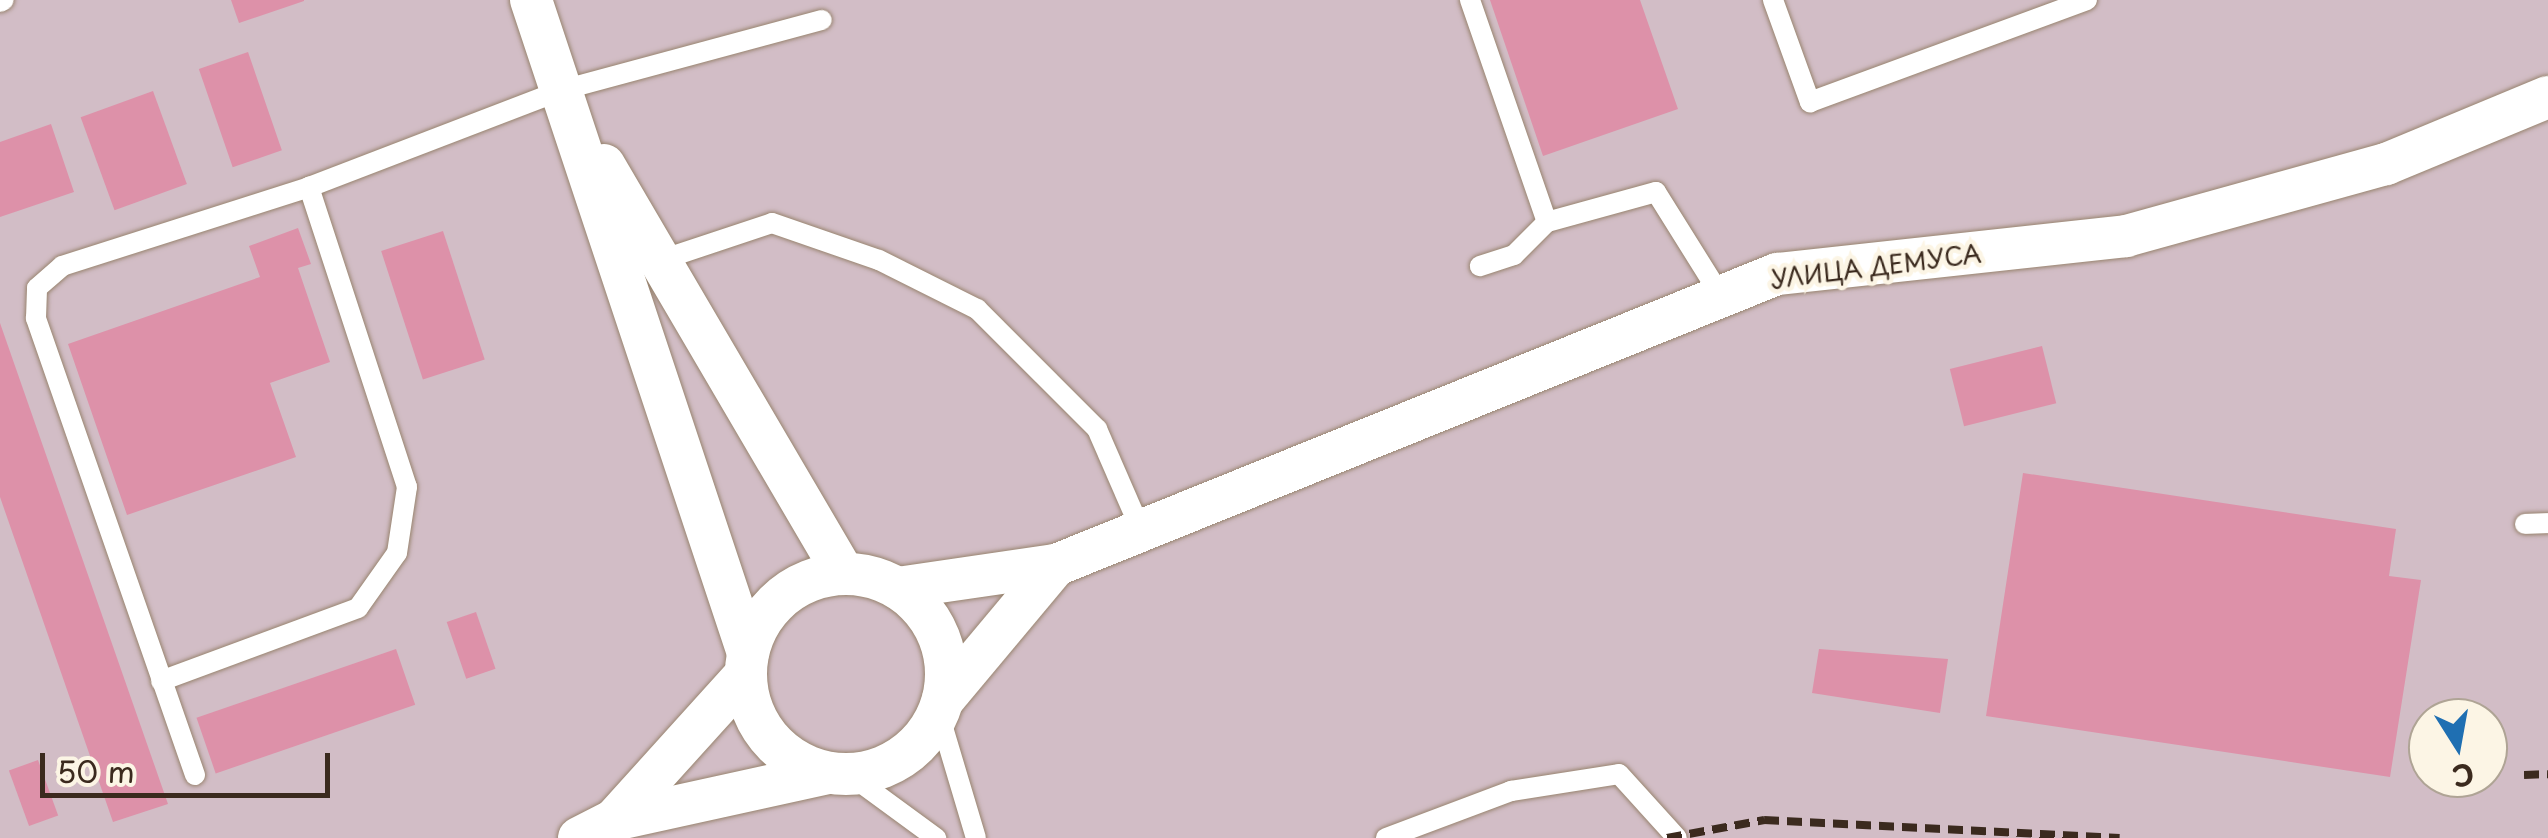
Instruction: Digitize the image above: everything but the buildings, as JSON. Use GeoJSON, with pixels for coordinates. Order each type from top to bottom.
{"type":"FeatureCollection","features":[{"type":"Feature","properties":{"kind":"street"},"geometry":{"type":"LineString","coordinates":[[531,0],[769,739],[838,774]]}},
{"type":"Feature","properties":{"kind":"street"},"geometry":{"type":"LineString","coordinates":[[562,90],[658,261],[844,574]]}},
{"type":"Feature","properties":{"kind":"street","name":"УЛИЦА ДЕМУСА"},"geometry":{"type":"LineString","coordinates":[[1056,565],[1777,274],[2126,236],[2386,164],[2548,96]]}},
{"type":"Feature","properties":{"kind":"street"},"geometry":{"type":"LineString","coordinates":[[597,829],[747,664],[783,596],[844,574],[898,588],[1056,565]]}},
{"type":"Feature","properties":{"kind":"street"},"geometry":{"type":"LineString","coordinates":[[597,829],[838,774],[912,750],[941,707],[1056,565]]}},
{"type":"Feature","properties":{"kind":"street"},"geometry":{"type":"LineString","coordinates":[[898,588],[936,628],[941,707]]}},
{"type":"Feature","properties":{"kind":"lane"},"geometry":{"type":"LineString","coordinates":[[1470,0],[1547,222]]}},
{"type":"Feature","properties":{"kind":"lane"},"geometry":{"type":"LineString","coordinates":[[1773,0],[1810,102],[2086,0]]}},
{"type":"Feature","properties":{"kind":"lane"},"geometry":{"type":"LineString","coordinates":[[195,774],[36,318],[38,288],[62,266],[309,187],[562,90],[822,20]]}},
{"type":"Feature","properties":{"kind":"lane"},"geometry":{"type":"LineString","coordinates":[[162,681],[358,608],[397,554],[407,487],[309,187]]}},
{"type":"Feature","properties":{"kind":"lane"},"geometry":{"type":"LineString","coordinates":[[1480,266],[1514,255],[1547,222],[1656,192],[1721,296]]}},
{"type":"Feature","properties":{"kind":"lane"},"geometry":{"type":"LineString","coordinates":[[658,261],[772,223],[879,260],[976,309],[1096,429],[1140,528]]}},
{"type":"Feature","properties":{"kind":"lane"},"geometry":{"type":"LineString","coordinates":[[2524,524],[2548,523]]}},
{"type":"Feature","properties":{"kind":"lane"},"geometry":{"type":"LineString","coordinates":[[941,707],[976,838]]}},
{"type":"Feature","properties":{"kind":"lane"},"geometry":{"type":"LineString","coordinates":[[838,774],[936,838]]}},
{"type":"Feature","properties":{"kind":"lane"},"geometry":{"type":"LineString","coordinates":[[1386,838],[1511,791],[1619,774],[1678,838]]}},
{"type":"Feature","properties":{"kind":"shaded area"},"geometry":{"type":"Polygon","coordinates":[[[0,0],[2548,0],[2548,838],[0,838],[0,0]]]}},
{"type":"Feature","properties":{"kind":"railway"},"geometry":{"type":"LineString","coordinates":[[2524,775],[2548,774]]}},
{"type":"Feature","properties":{"kind":"railway"},"geometry":{"type":"LineString","coordinates":[[1667,838],[1764,820],[2120,838]]}}]}
